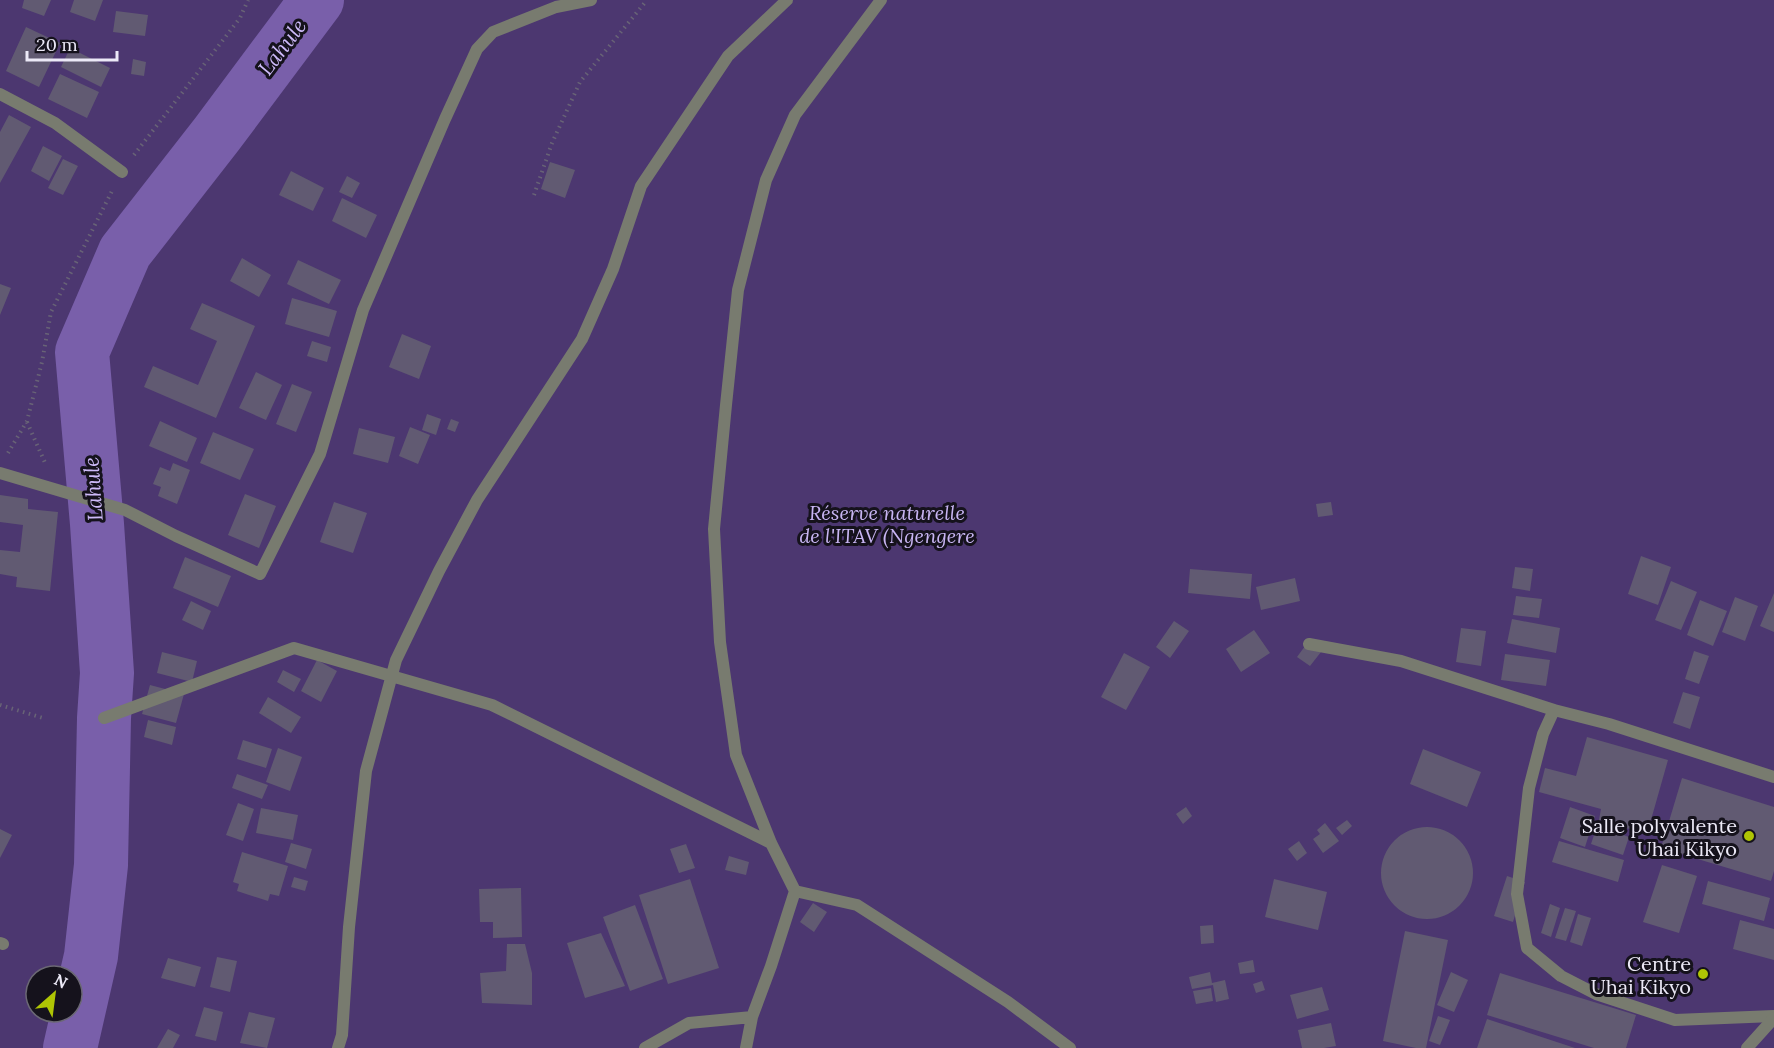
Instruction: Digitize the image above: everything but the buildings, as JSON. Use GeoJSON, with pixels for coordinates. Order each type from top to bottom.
{"type":"FeatureCollection","features":[{"type":"Feature","properties":{"kind":"street"},"geometry":{"type":"LineString","coordinates":[[0,472],[125,510],[260,574],[320,454],[363,310],[444,119],[477,49],[493,32],[556,7],[591,0]]}},
{"type":"Feature","properties":{"kind":"street"},"geometry":{"type":"LineString","coordinates":[[338,1048],[342,1035],[349,927],[366,771],[396,660],[439,571],[477,500],[582,339],[613,269],[641,186],[728,56],[787,0]]}},
{"type":"Feature","properties":{"kind":"street"},"geometry":{"type":"LineString","coordinates":[[746,1048],[752,1017],[795,891],[771,843],[736,755],[720,642],[714,529],[738,290],[766,180],[795,115],[881,0]]}},
{"type":"Feature","properties":{"kind":"street"},"geometry":{"type":"LineString","coordinates":[[0,94],[55,123],[122,172]]}},
{"type":"Feature","properties":{"kind":"street"},"geometry":{"type":"LineString","coordinates":[[1309,644],[1401,661],[1774,777]]}},
{"type":"Feature","properties":{"kind":"street"},"geometry":{"type":"LineString","coordinates":[[104,717],[294,648],[492,705],[771,843]]}},
{"type":"Feature","properties":{"kind":"street"},"geometry":{"type":"LineString","coordinates":[[1554,710],[1543,734],[1529,788],[1521,858],[1517,894],[1527,948],[1562,975],[1596,994],[1675,1020],[1774,1017]]}},
{"type":"Feature","properties":{"kind":"street"},"geometry":{"type":"LineString","coordinates":[[795,891],[857,905],[1008,1002],[1070,1048]]}},
{"type":"Feature","properties":{"kind":"street"},"geometry":{"type":"LineString","coordinates":[[645,1048],[689,1023],[752,1017]]}},
{"type":"Feature","properties":{"kind":"street"},"geometry":{"type":"LineString","coordinates":[[1747,1048],[1774,1017]]}},
{"type":"Feature","properties":{"kind":"street"},"geometry":{"type":"LineString","coordinates":[[342,1035],[346,1048]]}},
{"type":"Feature","properties":{"kind":"path"},"geometry":{"type":"LineString","coordinates":[[0,458],[7,455],[27,422],[42,362],[51,312],[122,172],[240,18],[248,0]]}},
{"type":"Feature","properties":{"kind":"path"},"geometry":{"type":"LineString","coordinates":[[534,195],[552,143],[580,82],[647,0]]}},
{"type":"Feature","properties":{"kind":"path"},"geometry":{"type":"LineString","coordinates":[[27,422],[40,455],[66,493]]}},
{"type":"Feature","properties":{"kind":"path"},"geometry":{"type":"LineString","coordinates":[[0,705],[43,718]]}},
{"type":"Feature","properties":{"kind":"green space","name":"Réserve naturelle de l'ITAV (Ngengere"},"geometry":{"type":"Polygon","coordinates":[[[0,0],[1774,0],[1774,1048],[0,1048],[0,0]]]}},
{"type":"Feature","properties":{"kind":"waterway","name":"Lahule"},"geometry":{"type":"LineString","coordinates":[[70,1048],[91,956],[101,865],[107,673],[82,352],[125,252],[317,0]]}},
{"type":"Feature","properties":{"kind":"place","name":"Salle polyvalente Uhai Kikyo"},"geometry":{"type":"Point","coordinates":[1749,836]}},
{"type":"Feature","properties":{"kind":"place","name":"Centre Uhai Kikyo"},"geometry":{"type":"Point","coordinates":[1703,974]}}]}
